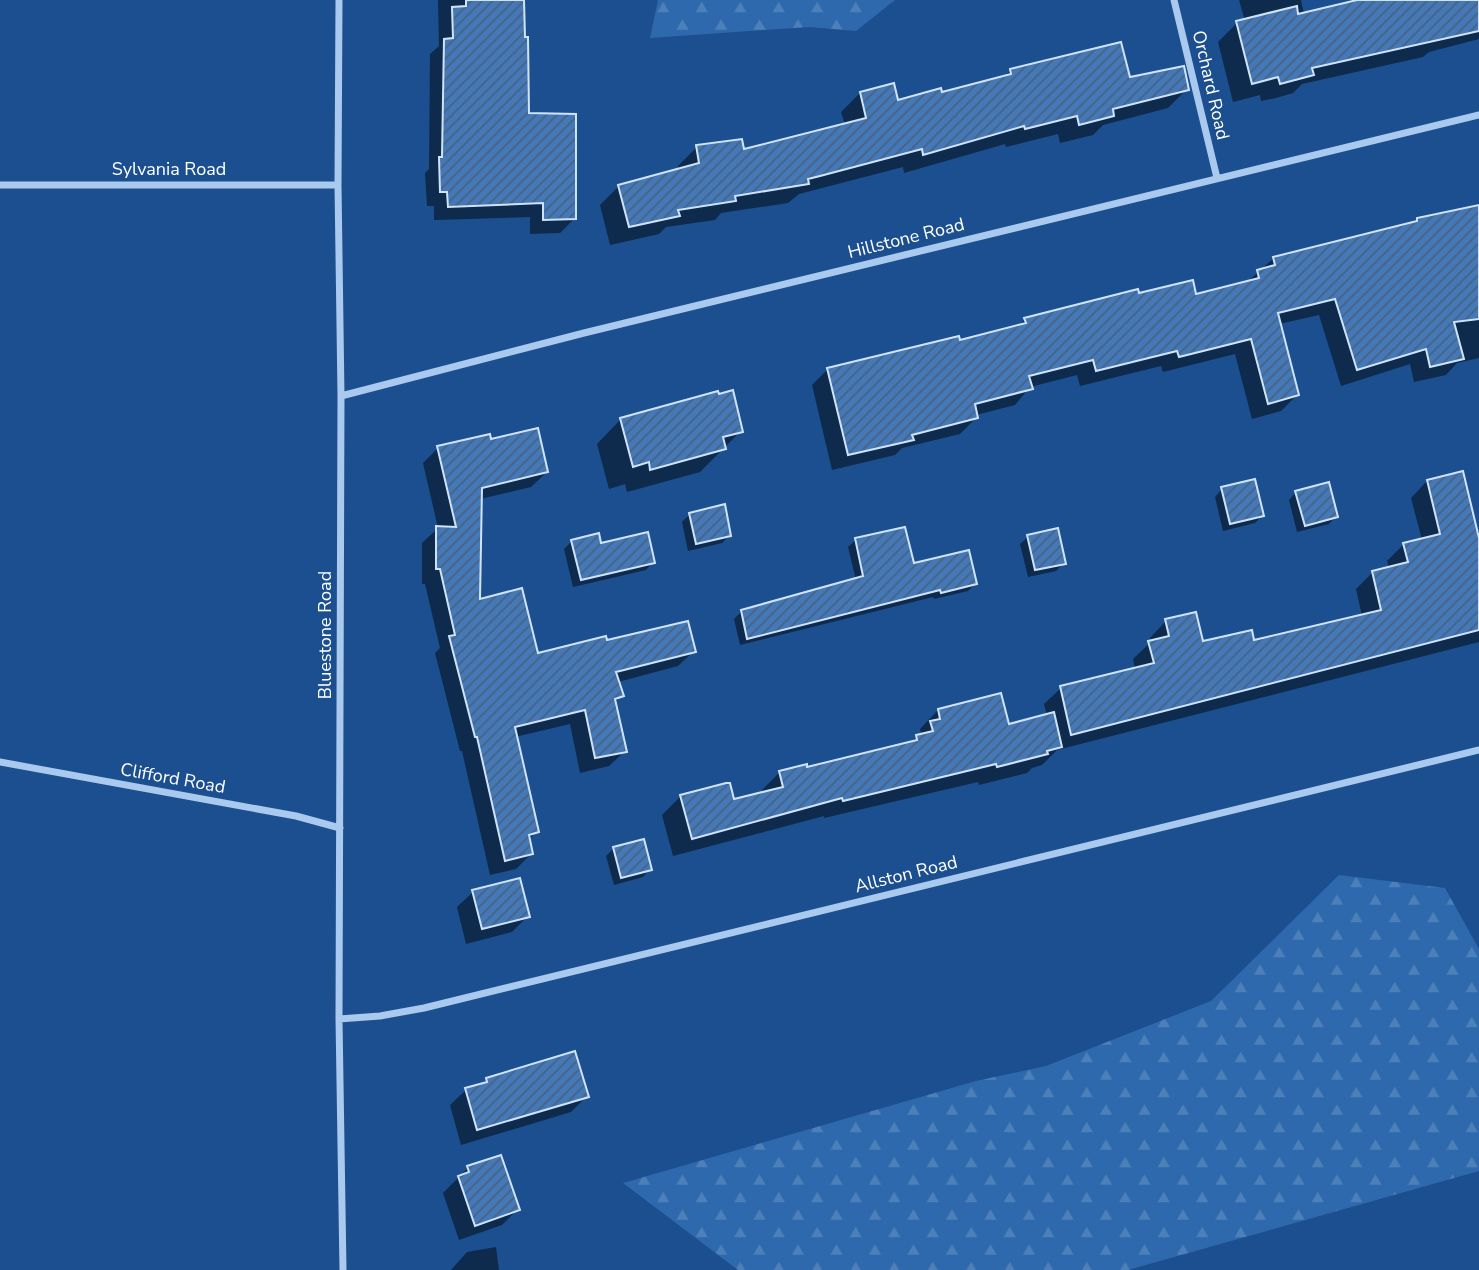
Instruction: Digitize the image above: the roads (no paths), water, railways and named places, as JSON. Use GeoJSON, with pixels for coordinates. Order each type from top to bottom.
{"type":"FeatureCollection","features":[{"type":"Feature","properties":{"kind":"street","name":"Bluestone Road"},"geometry":{"type":"LineString","coordinates":[[339,0],[339,1018],[343,1270]]}},
{"type":"Feature","properties":{"kind":"street","name":"Orchard Road"},"geometry":{"type":"LineString","coordinates":[[1174,0],[1217,178]]}},
{"type":"Feature","properties":{"kind":"street","name":"Hillstone Road"},"geometry":{"type":"LineString","coordinates":[[341,396],[584,333],[1479,115]]}},
{"type":"Feature","properties":{"kind":"street","name":"Sylvania Road"},"geometry":{"type":"LineString","coordinates":[[0,185],[338,185]]}},
{"type":"Feature","properties":{"kind":"street","name":"Allston Road"},"geometry":{"type":"LineString","coordinates":[[339,1018],[380,1016],[424,1008],[1479,750]]}},
{"type":"Feature","properties":{"kind":"street","name":"Clifford Road"},"geometry":{"type":"LineString","coordinates":[[0,762],[296,816],[340,828]]}}]}
